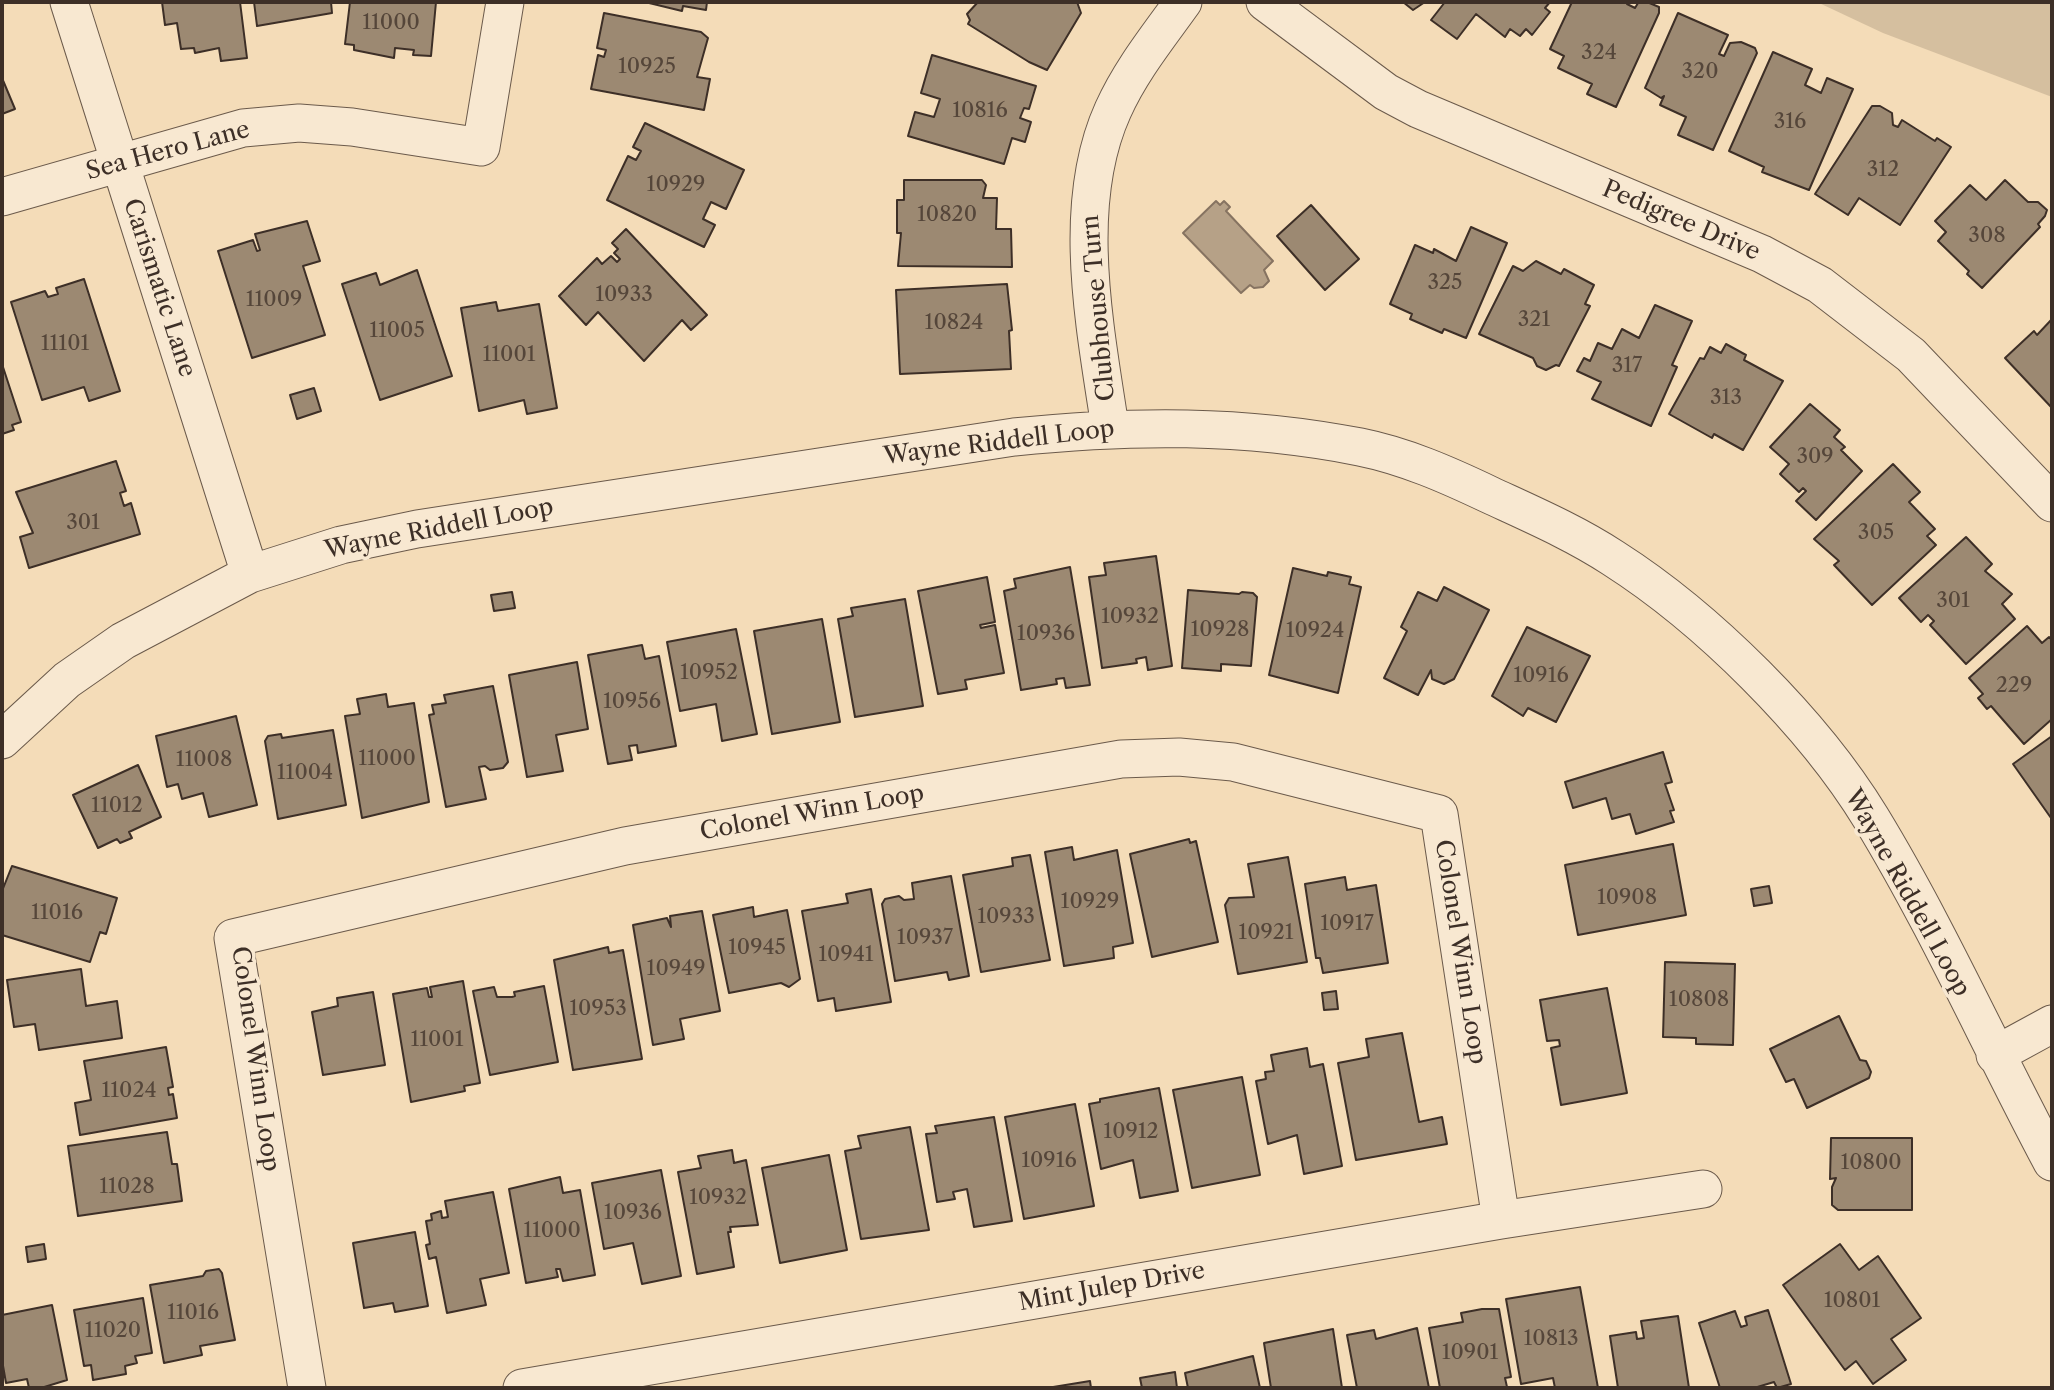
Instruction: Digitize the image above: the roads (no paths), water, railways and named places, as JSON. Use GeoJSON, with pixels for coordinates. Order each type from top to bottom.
{"type":"FeatureCollection","features":[{"type":"Feature","properties":{"kind":"street","name":"Carismatic Lane"},"geometry":{"type":"LineString","coordinates":[[69,2],[250,574]]}},
{"type":"Feature","properties":{"kind":"street","name":"Sea Hero Lane"},"geometry":{"type":"LineString","coordinates":[[2,197],[243,128],[299,123],[352,127],[481,147],[505,2]]}},
{"type":"Feature","properties":{"kind":"street","name":"Clubhouse Turn"},"geometry":{"type":"LineString","coordinates":[[1110,427],[1090,247],[1091,185],[1112,112],[1122,92],[1132,73],[1183,2]]}},
{"type":"Feature","properties":{"kind":"street","name":"Pedigree Drive"},"geometry":{"type":"LineString","coordinates":[[1265,2],[1386,92],[1418,109],[1762,254],[1820,285],[1911,355],[2052,503]]}},
{"type":"Feature","properties":{"kind":"street","name":"Wayne Riddell Loop"},"geometry":{"type":"LineString","coordinates":[[2,740],[57,688],[101,657],[250,574],[341,545],[417,528],[1014,437],[1110,427],[1201,428],[1362,447],[1438,471],[1530,513],[1612,558],[1692,617],[1816,742],[1870,817],[2052,1162]]}},
{"type":"Feature","properties":{"kind":"street","name":"Colonel Winn Loop"},"geometry":{"type":"LineString","coordinates":[[307,1388],[233,938],[625,846],[1121,759],[1179,757],[1233,762],[1439,814],[1501,1220]]}},
{"type":"Feature","properties":{"kind":"street"},"geometry":{"type":"LineString","coordinates":[[1995,1055],[2052,1024]]}},
{"type":"Feature","properties":{"kind":"street","name":"Mint Julep Drive"},"geometry":{"type":"LineString","coordinates":[[522,1388],[1501,1220],[1703,1189]]}}]}
